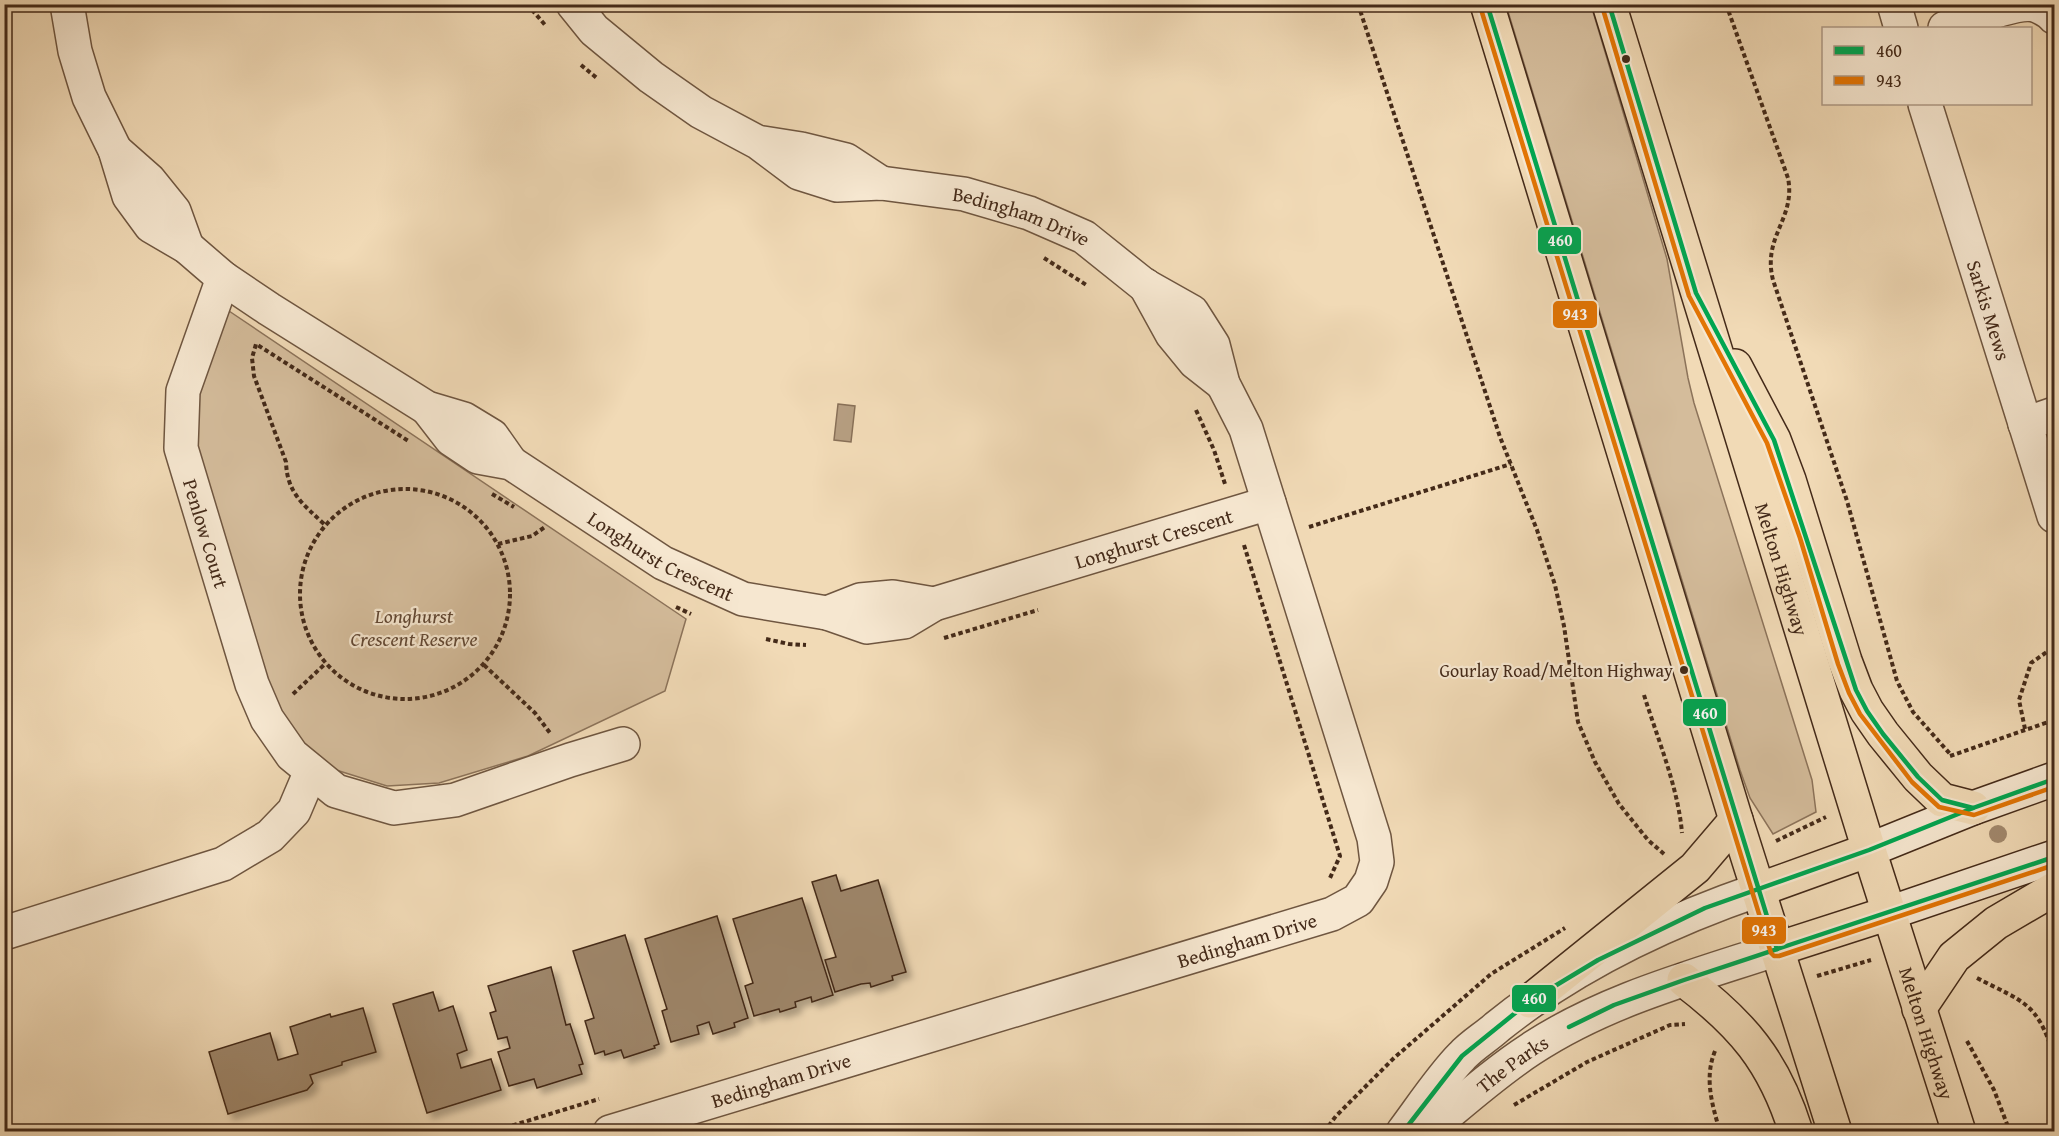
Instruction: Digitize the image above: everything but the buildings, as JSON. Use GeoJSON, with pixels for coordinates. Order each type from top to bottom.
{"type":"FeatureCollection","features":[{"type":"Feature","properties":{"kind":"highway"},"geometry":{"type":"LineString","coordinates":[[1487,4],[1736,820],[1835,1131]]}},
{"type":"Feature","properties":{"kind":"highway","name":"Melton Highway"},"geometry":{"type":"LineString","coordinates":[[1610,4],[1696,292],[1869,850],[1959,1131]]}},
{"type":"Feature","properties":{"kind":"highway"},"geometry":{"type":"LineString","coordinates":[[1696,292],[1774,440],[1856,690],[1882,734],[1918,777],[1942,800],[1973,808]]}},
{"type":"Feature","properties":{"kind":"highway"},"geometry":{"type":"LineString","coordinates":[[1530,1001],[1695,868],[1736,820]]}},
{"type":"Feature","properties":{"kind":"highway"},"geometry":{"type":"LineString","coordinates":[[1758,890],[1869,850]]}},
{"type":"Feature","properties":{"kind":"highway"},"geometry":{"type":"LineString","coordinates":[[1919,1009],[1954,957],[1996,923],[2055,889]]}},
{"type":"Feature","properties":{"kind":"highway"},"geometry":{"type":"LineString","coordinates":[[1776,949],[1889,912]]}},
{"type":"Feature","properties":{"kind":"highway"},"geometry":{"type":"LineString","coordinates":[[1684,980],[1720,1008],[1756,1048],[1786,1100],[1796,1131]]}},
{"type":"Feature","properties":{"kind":"street","name":"Longhurst Crescent"},"geometry":{"type":"LineString","coordinates":[[67,4],[75,51],[89,97],[115,150],[149,180],[174,211],[187,247],[223,278],[269,309],[426,408],[451,439],[478,457],[511,463],[663,563],[743,599],[827,613],[860,600],[893,597],[934,604],[1269,503]]}},
{"type":"Feature","properties":{"kind":"street","name":"Bedingham Drive"},"geometry":{"type":"LineString","coordinates":[[573,4],[594,30],[651,77],[701,112],[759,143],[799,173],[837,185],[882,183],[964,194],[1029,213],[1084,237],[1144,285],[1172,334],[1195,362],[1223,384],[1246,429],[1374,838],[1377,862],[1371,881],[1358,900],[1332,914],[610,1131]]}},
{"type":"Feature","properties":{"kind":"street"},"geometry":{"type":"LineString","coordinates":[[1894,4],[1901,27]]}},
{"type":"Feature","properties":{"kind":"street"},"geometry":{"type":"LineString","coordinates":[[1948,27],[2013,7],[2032,5],[2055,17]]}},
{"type":"Feature","properties":{"kind":"street","name":"Sarkis Mews"},"geometry":{"type":"LineString","coordinates":[[1925,105],[2040,419],[2055,516]]}},
{"type":"Feature","properties":{"kind":"street","name":"Penlow Court"},"geometry":{"type":"LineString","coordinates":[[223,278],[183,391],[181,447],[252,684],[267,719],[292,755],[336,791],[394,808],[455,800],[623,744]]}},
{"type":"Feature","properties":{"kind":"street"},"geometry":{"type":"LineString","coordinates":[[4,933],[224,864],[270,836],[294,811],[311,771]]}},
{"type":"Feature","properties":{"kind":"street"},"geometry":{"type":"LineString","coordinates":[[1869,850],[1973,808],[2055,779]]}},
{"type":"Feature","properties":{"kind":"street"},"geometry":{"type":"LineString","coordinates":[[1889,912],[2055,857]]}},
{"type":"Feature","properties":{"kind":"street","name":"The Parks"},"geometry":{"type":"LineString","coordinates":[[1403,1131],[1462,1056],[1530,1001],[1598,960],[1656,931],[1706,908],[1758,890]]}},
{"type":"Feature","properties":{"kind":"street","name":"The Parks"},"geometry":{"type":"LineString","coordinates":[[1426,1131],[1529,1050],[1556,1034],[1614,1005],[1776,949]]}},
{"type":"Feature","properties":{"kind":"path"},"geometry":{"type":"LineString","coordinates":[[1358,4],[1440,260],[1555,585],[1564,626],[1578,722],[1594,762],[1619,804],[1648,840],[1664,854],[1672,857]]}},
{"type":"Feature","properties":{"kind":"path"},"geometry":{"type":"LineString","coordinates":[[1726,4],[1791,192],[1789,204],[1771,247],[1769,266],[1773,280],[1847,501],[1897,681],[1913,712],[1950,755]]}},
{"type":"Feature","properties":{"kind":"path"},"geometry":{"type":"LineString","coordinates":[[324,524],[300,502],[286,476],[286,462],[254,376],[252,358],[256,344],[412,443]]}},
{"type":"Feature","properties":{"kind":"path"},"geometry":{"type":"LineString","coordinates":[[1279,536],[1511,464]]}},
{"type":"Feature","properties":{"kind":"path"},"geometry":{"type":"LineString","coordinates":[[417,488],[449,497],[477,516],[498,544],[509,574],[510,606],[502,638],[484,665],[456,687],[422,699],[386,699],[352,686],[325,663],[308,638],[300,609],[300,578],[308,549],[324,524],[351,502],[383,490],[417,488]]}},
{"type":"Feature","properties":{"kind":"path"},"geometry":{"type":"LineString","coordinates":[[490,492],[517,510]]}},
{"type":"Feature","properties":{"kind":"path"},"geometry":{"type":"LineString","coordinates":[[536,521],[555,533]]}},
{"type":"Feature","properties":{"kind":"path"},"geometry":{"type":"LineString","coordinates":[[498,544],[532,536],[545,527]]}},
{"type":"Feature","properties":{"kind":"path"},"geometry":{"type":"LineString","coordinates":[[1233,547],[1244,544]]}},
{"type":"Feature","properties":{"kind":"path"},"geometry":{"type":"LineString","coordinates":[[671,605],[692,615]]}},
{"type":"Feature","properties":{"kind":"path"},"geometry":{"type":"LineString","coordinates":[[941,639],[1041,609]]}},
{"type":"Feature","properties":{"kind":"path"},"geometry":{"type":"LineString","coordinates":[[758,637],[789,644],[811,645]]}},
{"type":"Feature","properties":{"kind":"path"},"geometry":{"type":"LineString","coordinates":[[2025,729],[2019,700],[2031,663],[2055,647]]}},
{"type":"Feature","properties":{"kind":"path"},"geometry":{"type":"LineString","coordinates":[[267,719],[325,663]]}},
{"type":"Feature","properties":{"kind":"path"},"geometry":{"type":"LineString","coordinates":[[484,665],[535,713],[570,760]]}},
{"type":"Feature","properties":{"kind":"path"},"geometry":{"type":"LineString","coordinates":[[1644,695],[1670,775],[1681,820],[1683,839]]}},
{"type":"Feature","properties":{"kind":"path"},"geometry":{"type":"LineString","coordinates":[[1941,761],[1950,755],[2055,720]]}},
{"type":"Feature","properties":{"kind":"path"},"geometry":{"type":"LineString","coordinates":[[1749,858],[1818,819],[1856,808]]}},
{"type":"Feature","properties":{"kind":"path"},"geometry":{"type":"LineString","coordinates":[[1324,1131],[1394,1058],[1476,987],[1500,968],[1568,926]]}},
{"type":"Feature","properties":{"kind":"path"},"geometry":{"type":"LineString","coordinates":[[1790,984],[1901,950]]}},
{"type":"Feature","properties":{"kind":"path"},"geometry":{"type":"LineString","coordinates":[[1971,974],[2027,1004],[2043,1024],[2055,1056]]}},
{"type":"Feature","properties":{"kind":"path"},"geometry":{"type":"LineString","coordinates":[[1507,1111],[1550,1082],[1587,1062],[1670,1025],[1688,1024]]}},
{"type":"Feature","properties":{"kind":"path"},"geometry":{"type":"LineString","coordinates":[[1965,1037],[1994,1090],[2010,1131]]}},
{"type":"Feature","properties":{"kind":"path"},"geometry":{"type":"LineString","coordinates":[[1719,1042],[1709,1074],[1720,1131]]}},
{"type":"Feature","properties":{"kind":"green space"},"geometry":{"type":"Polygon","coordinates":[[[1506,5],[1591,5],[1667,259],[1694,403],[1812,780],[1816,812],[1773,834],[1750,798],[1740,770],[1506,5]]]}},
{"type":"Feature","properties":{"kind":"green space","name":"Longhurst Crescent Reserve"},"geometry":{"type":"Polygon","coordinates":[[[229,311],[686,619],[665,691],[528,756],[439,783],[387,786],[333,769],[294,739],[268,686],[194,441],[199,387],[229,311]]]}},
{"type":"Feature","properties":{"kind":"shaded area"},"geometry":{"type":"Polygon","coordinates":[[[838,404],[855,406],[851,442],[834,440],[838,404]]]}},
{"type":"Feature","properties":{"kind":"transit line","name":"460"},"geometry":{"type":"LineString","coordinates":[[1487,4],[1777,949]]}},
{"type":"Feature","properties":{"kind":"transit line","name":"460"},"geometry":{"type":"LineString","coordinates":[[1609,4],[1696,293],[1774,440],[1856,690],[1883,734],[1918,777],[1942,800],[1973,808]]}},
{"type":"Feature","properties":{"kind":"transit line","name":"943"},"geometry":{"type":"LineString","coordinates":[[1480,6],[1771,953],[1779,956],[2054,865]]}},
{"type":"Feature","properties":{"kind":"transit line","name":"943"},"geometry":{"type":"LineString","coordinates":[[1602,6],[1689,296],[1767,443],[1800,538],[1838,664],[1860,714],[1912,782],[1939,807],[1974,815],[2054,787]]}},
{"type":"Feature","properties":{"kind":"transit line","name":"460"},"geometry":{"type":"LineString","coordinates":[[1403,1132],[1462,1056],[1530,1001],[1598,960],[1705,908],[1869,850],[1973,808],[2054,779]]}},
{"type":"Feature","properties":{"kind":"transit line","name":"460"},"geometry":{"type":"LineString","coordinates":[[1569,1027],[1614,1005],[1684,980],[2054,857]]}},
{"type":"Feature","properties":{"kind":"place","name":"Gourlay Road/Melton Highway"},"geometry":{"type":"Point","coordinates":[1684,670]}}]}
